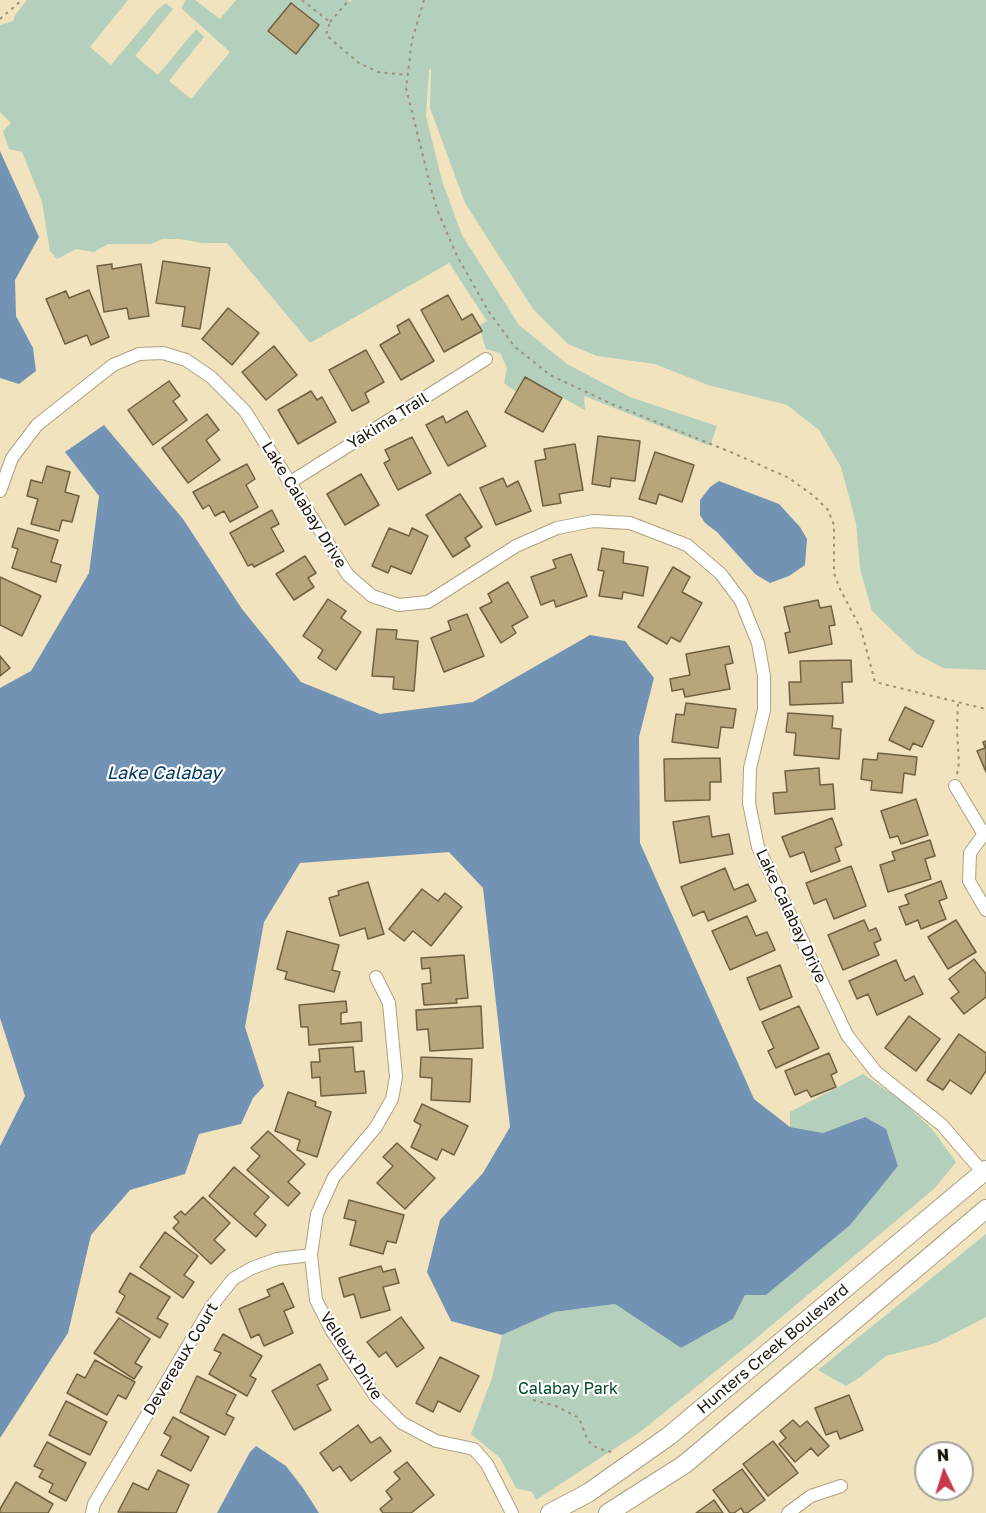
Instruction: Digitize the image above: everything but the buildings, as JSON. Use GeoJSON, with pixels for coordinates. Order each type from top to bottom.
{"type":"FeatureCollection","features":[{"type":"Feature","properties":{"kind":"street","name":"Lake Calabay Drive"},"geometry":{"type":"LineString","coordinates":[[0,491],[12,458],[37,425],[113,366],[139,354],[163,353],[186,360],[211,377],[245,411],[348,574],[372,596],[399,605],[428,602],[516,546],[557,528],[593,521],[630,523],[687,545],[721,574],[741,601],[758,644],[764,676],[764,710],[750,768],[748,803],[758,847],[848,1035],[876,1072],[942,1125],[985,1173]]}},
{"type":"Feature","properties":{"kind":"street","name":"Yakima Trail"},"geometry":{"type":"LineString","coordinates":[[289,483],[486,359]]}},
{"type":"Feature","properties":{"kind":"street"},"geometry":{"type":"LineString","coordinates":[[955,786],[985,832],[970,853],[969,881],[986,910]]}},
{"type":"Feature","properties":{"kind":"street","name":"Velleux Drive"},"geometry":{"type":"LineString","coordinates":[[376,977],[389,1003],[396,1077],[392,1099],[376,1127],[334,1177],[317,1214],[311,1254],[316,1300],[332,1331],[376,1397],[402,1423],[435,1441],[474,1449],[488,1464],[512,1513]]}},
{"type":"Feature","properties":{"kind":"street","name":"Hunters Creek Boulevard"},"geometry":{"type":"LineString","coordinates":[[550,1513],[588,1493],[669,1436],[985,1173]]}},
{"type":"Feature","properties":{"kind":"street","name":"Hunters Creek Boulevard"},"geometry":{"type":"LineString","coordinates":[[608,1513],[685,1464],[986,1209]]}},
{"type":"Feature","properties":{"kind":"street","name":"Devereaux Court"},"geometry":{"type":"LineString","coordinates":[[92,1513],[94,1504],[211,1307],[233,1279],[252,1268],[277,1259],[311,1254]]}},
{"type":"Feature","properties":{"kind":"street"},"geometry":{"type":"LineString","coordinates":[[788,1513],[810,1496],[841,1486]]}},
{"type":"Feature","properties":{"kind":"path"},"geometry":{"type":"LineString","coordinates":[[0,19],[22,0]]}},
{"type":"Feature","properties":{"kind":"path"},"geometry":{"type":"LineString","coordinates":[[302,0],[330,22]]}},
{"type":"Feature","properties":{"kind":"path"},"geometry":{"type":"LineString","coordinates":[[348,0],[330,22],[326,35],[359,63],[378,72],[407,75]]}},
{"type":"Feature","properties":{"kind":"path"},"geometry":{"type":"LineString","coordinates":[[423,0],[412,40],[406,88],[438,212],[457,256],[489,312],[514,346],[550,375],[612,404],[734,453],[789,478],[814,496],[828,510],[834,525],[834,573],[861,629],[875,682],[986,709]]}},
{"type":"Feature","properties":{"kind":"path"},"geometry":{"type":"LineString","coordinates":[[955,786],[959,763],[958,702]]}},
{"type":"Feature","properties":{"kind":"path"},"geometry":{"type":"LineString","coordinates":[[533,1400],[556,1406],[579,1418],[588,1441],[597,1448],[615,1453]]}},
{"type":"Feature","properties":{"kind":"green space"},"geometry":{"type":"Polygon","coordinates":[[[27,0],[128,0],[90,47],[111,65],[158,9],[166,3],[173,9],[135,56],[158,75],[196,29],[204,37],[169,81],[191,99],[230,52],[181,8],[186,0],[195,0],[220,19],[236,0],[348,0],[350,2],[352,0],[986,0],[986,670],[943,668],[917,654],[872,611],[860,569],[856,523],[841,467],[819,430],[787,405],[708,385],[655,364],[597,356],[568,344],[533,309],[465,203],[430,108],[431,68],[426,116],[442,181],[462,235],[519,325],[567,364],[630,397],[717,426],[710,446],[584,396],[585,410],[525,377],[516,392],[504,383],[507,368],[500,353],[486,349],[479,326],[487,321],[449,263],[310,343],[227,243],[162,239],[151,244],[108,244],[94,252],[76,249],[57,259],[50,251],[42,202],[22,152],[9,149],[3,131],[11,123],[0,112],[0,25],[13,21],[27,0]]]}},
{"type":"Feature","properties":{"kind":"green space","name":"Calabay Park"},"geometry":{"type":"Polygon","coordinates":[[[863,1074],[902,1101],[932,1129],[956,1162],[935,1188],[747,1346],[640,1432],[536,1500],[532,1492],[516,1488],[500,1458],[471,1434],[492,1378],[502,1335],[554,1312],[615,1304],[681,1348],[733,1319],[745,1295],[865,1117],[823,1133],[790,1127],[790,1112],[863,1074]]]}},
{"type":"Feature","properties":{"kind":"green space"},"geometry":{"type":"Polygon","coordinates":[[[986,1234],[986,1317],[936,1343],[886,1356],[846,1386],[818,1370],[986,1234]]]}},
{"type":"Feature","properties":{"kind":"water"},"geometry":{"type":"Polygon","coordinates":[[[0,151],[39,237],[15,280],[16,316],[33,348],[36,371],[19,384],[0,378],[0,151]]]}},
{"type":"Feature","properties":{"kind":"water","name":"Lake Calabay"},"geometry":{"type":"Polygon","coordinates":[[[104,425],[183,519],[242,609],[301,682],[380,714],[473,702],[590,635],[625,641],[654,678],[639,737],[640,843],[754,1099],[790,1127],[823,1133],[865,1117],[886,1129],[898,1166],[850,1225],[766,1295],[745,1295],[733,1319],[681,1348],[615,1304],[554,1312],[502,1335],[451,1321],[427,1272],[440,1220],[483,1173],[510,1127],[483,888],[449,852],[300,863],[264,922],[245,1027],[264,1086],[253,1098],[241,1124],[199,1134],[185,1174],[130,1190],[91,1235],[68,1333],[0,1438],[0,1146],[25,1096],[0,1018],[0,688],[31,671],[89,573],[99,496],[65,452],[104,425]]]}},
{"type":"Feature","properties":{"kind":"water"},"geometry":{"type":"Polygon","coordinates":[[[719,481],[779,504],[800,527],[807,539],[805,565],[789,576],[770,583],[755,574],[700,515],[700,500],[710,487],[719,481]]]}},
{"type":"Feature","properties":{"kind":"water"},"geometry":{"type":"Polygon","coordinates":[[[256,1446],[286,1466],[319,1513],[217,1513],[250,1452],[256,1446]]]}}]}
